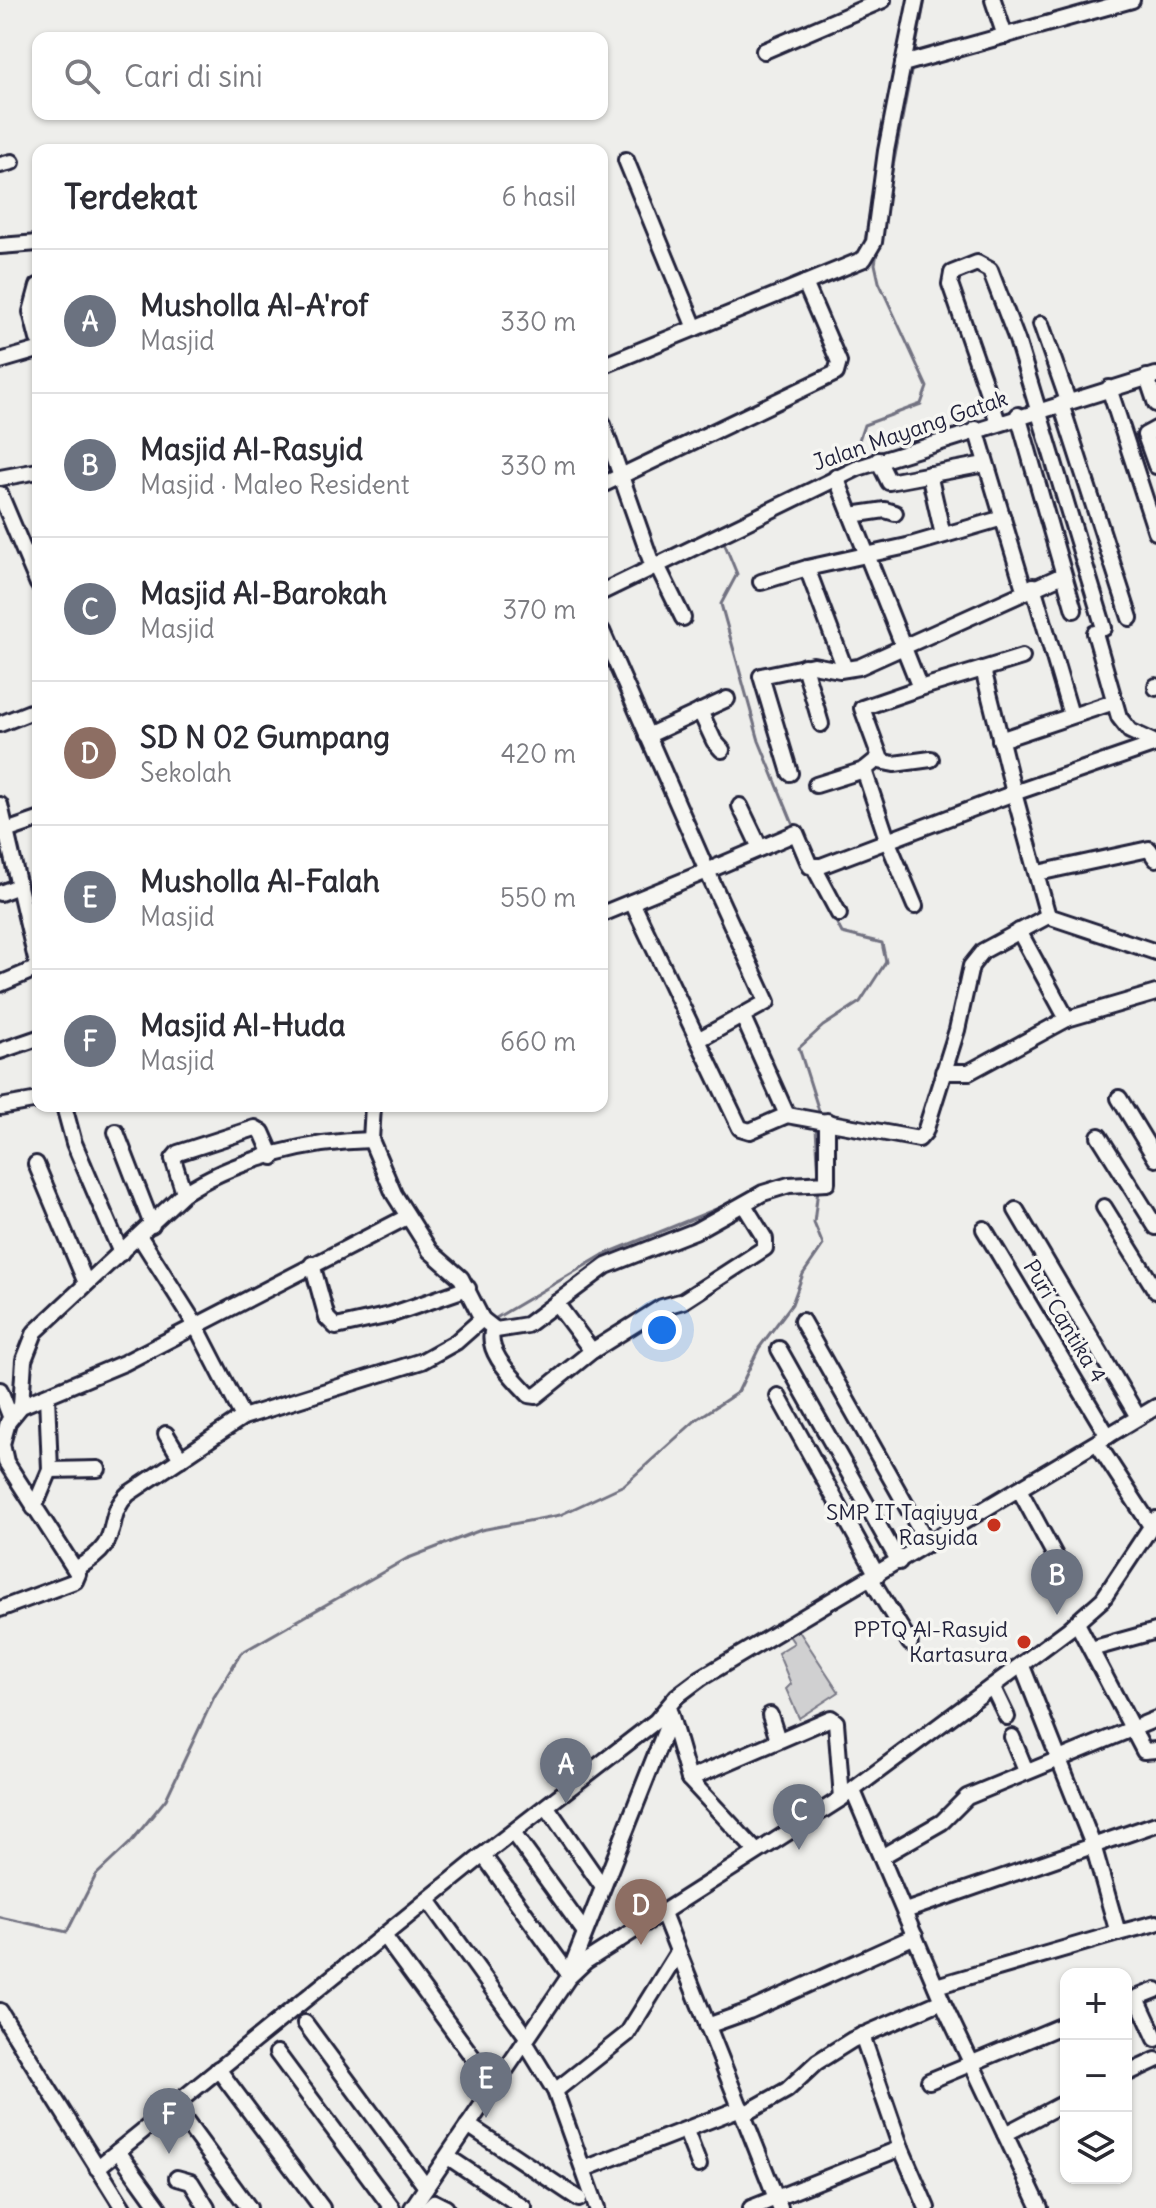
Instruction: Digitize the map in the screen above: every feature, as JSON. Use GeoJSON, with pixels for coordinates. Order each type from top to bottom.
{"type":"FeatureCollection","features":[{"type":"Feature","properties":{"kind":"street"},"geometry":{"type":"LineString","coordinates":[[764,51],[883,0]]}},
{"type":"Feature","properties":{"kind":"street"},"geometry":{"type":"LineString","coordinates":[[608,364],[859,262],[874,242],[886,151],[909,62],[916,0]]}},
{"type":"Feature","properties":{"kind":"street"},"geometry":{"type":"LineString","coordinates":[[993,0],[1005,36]]}},
{"type":"Feature","properties":{"kind":"street"},"geometry":{"type":"LineString","coordinates":[[909,62],[1132,0]]}},
{"type":"Feature","properties":{"kind":"street"},"geometry":{"type":"LineString","coordinates":[[626,160],[695,328]]}},
{"type":"Feature","properties":{"kind":"street"},"geometry":{"type":"LineString","coordinates":[[0,246],[32,243]]}},
{"type":"Feature","properties":{"kind":"street"},"geometry":{"type":"LineString","coordinates":[[998,422],[950,284],[952,273],[968,265],[984,264],[990,270],[1017,340],[1099,630],[1114,702],[1130,731],[1156,743]]}},
{"type":"Feature","properties":{"kind":"street"},"geometry":{"type":"LineString","coordinates":[[608,482],[836,373],[839,362],[805,283]]}},
{"type":"Feature","properties":{"kind":"street"},"geometry":{"type":"LineString","coordinates":[[1041,324],[1130,618]]}},
{"type":"Feature","properties":{"kind":"street"},"geometry":{"type":"LineString","coordinates":[[0,361],[32,352]]}},
{"type":"Feature","properties":{"kind":"street"},"geometry":{"type":"LineString","coordinates":[[1152,376],[1156,404]]}},
{"type":"Feature","properties":{"kind":"street","name":"Jalan Mayang Gatak"},"geometry":{"type":"LineString","coordinates":[[608,589],[731,527],[878,460],[1152,376]]}},
{"type":"Feature","properties":{"kind":"street"},"geometry":{"type":"LineString","coordinates":[[1109,388],[1156,532]]}},
{"type":"Feature","properties":{"kind":"street"},"geometry":{"type":"LineString","coordinates":[[1018,415],[1074,610]]}},
{"type":"Feature","properties":{"kind":"street"},"geometry":{"type":"LineString","coordinates":[[976,429],[985,464],[1071,715]]}},
{"type":"Feature","properties":{"kind":"street"},"geometry":{"type":"LineString","coordinates":[[1156,429],[1146,432],[1145,438],[1156,466]]}},
{"type":"Feature","properties":{"kind":"street"},"geometry":{"type":"LineString","coordinates":[[608,438],[655,566],[683,618]]}},
{"type":"Feature","properties":{"kind":"street"},"geometry":{"type":"LineString","coordinates":[[878,460],[889,482],[985,464]]}},
{"type":"Feature","properties":{"kind":"street"},"geometry":{"type":"LineString","coordinates":[[0,478],[32,472]]}},
{"type":"Feature","properties":{"kind":"street"},"geometry":{"type":"LineString","coordinates":[[929,474],[943,535]]}},
{"type":"Feature","properties":{"kind":"street"},"geometry":{"type":"LineString","coordinates":[[836,477],[920,688]]}},
{"type":"Feature","properties":{"kind":"street"},"geometry":{"type":"LineString","coordinates":[[0,494],[32,570]]}},
{"type":"Feature","properties":{"kind":"street"},"geometry":{"type":"LineString","coordinates":[[851,515],[885,510],[895,513]]}},
{"type":"Feature","properties":{"kind":"street"},"geometry":{"type":"LineString","coordinates":[[761,582],[866,553],[907,546],[1003,518]]}},
{"type":"Feature","properties":{"kind":"street"},"geometry":{"type":"LineString","coordinates":[[807,568],[845,669]]}},
{"type":"Feature","properties":{"kind":"street"},"geometry":{"type":"LineString","coordinates":[[790,773],[760,677],[804,666],[845,669],[1063,575]]}},
{"type":"Feature","properties":{"kind":"street"},"geometry":{"type":"LineString","coordinates":[[608,653],[767,998],[765,1006],[698,1040]]}},
{"type":"Feature","properties":{"kind":"street"},"geometry":{"type":"LineString","coordinates":[[879,761],[863,706],[1022,657]]}},
{"type":"Feature","properties":{"kind":"street"},"geometry":{"type":"LineString","coordinates":[[804,666],[821,724]]}},
{"type":"Feature","properties":{"kind":"street"},"geometry":{"type":"LineString","coordinates":[[983,669],[1048,916]]}},
{"type":"Feature","properties":{"kind":"street"},"geometry":{"type":"LineString","coordinates":[[647,736],[727,699]]}},
{"type":"Feature","properties":{"kind":"street"},"geometry":{"type":"LineString","coordinates":[[1000,740],[1114,702]]}},
{"type":"Feature","properties":{"kind":"street"},"geometry":{"type":"LineString","coordinates":[[0,724],[32,711]]}},
{"type":"Feature","properties":{"kind":"street"},"geometry":{"type":"LineString","coordinates":[[700,711],[714,741],[722,750]]}},
{"type":"Feature","properties":{"kind":"street"},"geometry":{"type":"LineString","coordinates":[[814,867],[1156,743]]}},
{"type":"Feature","properties":{"kind":"street"},"geometry":{"type":"LineString","coordinates":[[816,785],[864,770],[879,761],[894,764],[931,759]]}},
{"type":"Feature","properties":{"kind":"street"},"geometry":{"type":"LineString","coordinates":[[864,770],[888,842],[915,906]]}},
{"type":"Feature","properties":{"kind":"street"},"geometry":{"type":"LineString","coordinates":[[0,805],[32,942]]}},
{"type":"Feature","properties":{"kind":"street"},"geometry":{"type":"LineString","coordinates":[[740,806],[760,848]]}},
{"type":"Feature","properties":{"kind":"street"},"geometry":{"type":"LineString","coordinates":[[6,831],[32,822]]}},
{"type":"Feature","properties":{"kind":"street"},"geometry":{"type":"LineString","coordinates":[[608,912],[796,833],[839,914]]}},
{"type":"Feature","properties":{"kind":"street"},"geometry":{"type":"LineString","coordinates":[[1040,881],[1149,849],[1156,859]]}},
{"type":"Feature","properties":{"kind":"street"},"geometry":{"type":"LineString","coordinates":[[0,893],[19,886]]}},
{"type":"Feature","properties":{"kind":"street"},"geometry":{"type":"LineString","coordinates":[[632,902],[740,1128],[750,1131],[787,1115],[922,1138],[957,1030],[971,966],[983,951],[1048,916],[1156,952]]}},
{"type":"Feature","properties":{"kind":"street"},"geometry":{"type":"LineString","coordinates":[[1019,931],[1067,1019]]}},
{"type":"Feature","properties":{"kind":"street"},"geometry":{"type":"LineString","coordinates":[[0,984],[32,971]]}},
{"type":"Feature","properties":{"kind":"street"},"geometry":{"type":"LineString","coordinates":[[943,1072],[972,1071],[1067,1019],[1156,993]]}},
{"type":"Feature","properties":{"kind":"street"},"geometry":{"type":"LineString","coordinates":[[743,1017],[787,1115]]}},
{"type":"Feature","properties":{"kind":"street"},"geometry":{"type":"LineString","coordinates":[[0,1051],[32,1040]]}},
{"type":"Feature","properties":{"kind":"street"},"geometry":{"type":"LineString","coordinates":[[1119,1098],[1156,1159]]}},
{"type":"Feature","properties":{"kind":"street"},"geometry":{"type":"LineString","coordinates":[[0,1107],[32,1101]]}},
{"type":"Feature","properties":{"kind":"street"},"geometry":{"type":"LineString","coordinates":[[66,1112],[74,1143],[121,1253]]}},
{"type":"Feature","properties":{"kind":"street"},"geometry":{"type":"LineString","coordinates":[[373,1112],[371,1140],[407,1217],[430,1251],[468,1288],[487,1324],[494,1350],[533,1396],[592,1351],[662,1307],[683,1301],[765,1248],[765,1239],[744,1205]]}},
{"type":"Feature","properties":{"kind":"street"},"geometry":{"type":"LineString","coordinates":[[76,1571],[107,1544],[123,1499],[243,1417],[422,1361],[487,1324],[520,1328],[606,1266],[682,1236],[770,1190],[827,1180],[827,1121]]}},
{"type":"Feature","properties":{"kind":"street"},"geometry":{"type":"LineString","coordinates":[[184,1193],[173,1159],[178,1153],[255,1128],[262,1132],[273,1157]]}},
{"type":"Feature","properties":{"kind":"street"},"geometry":{"type":"LineString","coordinates":[[116,1132],[152,1225]]}},
{"type":"Feature","properties":{"kind":"street"},"geometry":{"type":"LineString","coordinates":[[1099,1136],[1156,1227]]}},
{"type":"Feature","properties":{"kind":"street"},"geometry":{"type":"LineString","coordinates":[[0,1609],[75,1581],[76,1571],[3,1454],[2,1444],[16,1411],[29,1343],[42,1324],[140,1237],[184,1193],[208,1180],[273,1157],[339,1143],[371,1140]]}},
{"type":"Feature","properties":{"kind":"street"},"geometry":{"type":"LineString","coordinates":[[36,1164],[86,1283]]}},
{"type":"Feature","properties":{"kind":"street"},"geometry":{"type":"LineString","coordinates":[[1104,1207],[1156,1291]]}},
{"type":"Feature","properties":{"kind":"street"},"geometry":{"type":"LineString","coordinates":[[1016,1210],[1138,1417]]}},
{"type":"Feature","properties":{"kind":"street"},"geometry":{"type":"LineString","coordinates":[[16,1411],[124,1363],[407,1217]]}},
{"type":"Feature","properties":{"kind":"street","name":"Puri Cantika 4"},"geometry":{"type":"LineString","coordinates":[[984,1229],[1153,1523]]}},
{"type":"Feature","properties":{"kind":"street"},"geometry":{"type":"LineString","coordinates":[[140,1237],[195,1324],[243,1417]]}},
{"type":"Feature","properties":{"kind":"street"},"geometry":{"type":"LineString","coordinates":[[312,1264],[327,1318],[336,1327],[390,1315],[468,1288]]}},
{"type":"Feature","properties":{"kind":"street"},"geometry":{"type":"LineString","coordinates":[[556,1303],[592,1351]]}},
{"type":"Feature","properties":{"kind":"street"},"geometry":{"type":"LineString","coordinates":[[802,1321],[928,1544]]}},
{"type":"Feature","properties":{"kind":"street"},"geometry":{"type":"LineString","coordinates":[[779,1349],[899,1562]]}},
{"type":"Feature","properties":{"kind":"street"},"geometry":{"type":"LineString","coordinates":[[0,1390],[16,1411]]}},
{"type":"Feature","properties":{"kind":"street"},"geometry":{"type":"LineString","coordinates":[[34,1508],[50,1470],[47,1396]]}},
{"type":"Feature","properties":{"kind":"street"},"geometry":{"type":"LineString","coordinates":[[778,1396],[910,1643]]}},
{"type":"Feature","properties":{"kind":"street"},"geometry":{"type":"LineString","coordinates":[[97,2168],[483,1855],[669,1711],[720,1665],[874,1577],[1156,1407]]}},
{"type":"Feature","properties":{"kind":"street"},"geometry":{"type":"LineString","coordinates":[[166,1434],[181,1459]]}},
{"type":"Feature","properties":{"kind":"street"},"geometry":{"type":"LineString","coordinates":[[50,1470],[98,1469]]}},
{"type":"Feature","properties":{"kind":"street"},"geometry":{"type":"LineString","coordinates":[[1019,1489],[1066,1576]]}},
{"type":"Feature","properties":{"kind":"street"},"geometry":{"type":"LineString","coordinates":[[568,1976],[596,1953],[848,1795],[993,1688],[1023,1670],[1079,1626],[1103,1599],[1153,1523]]}},
{"type":"Feature","properties":{"kind":"street"},"geometry":{"type":"LineString","coordinates":[[1079,1626],[1144,1751],[1156,1750]]}},
{"type":"Feature","properties":{"kind":"street"},"geometry":{"type":"LineString","coordinates":[[1091,1649],[1156,1631]]}},
{"type":"Feature","properties":{"kind":"street"},"geometry":{"type":"LineString","coordinates":[[1023,1670],[1093,1845],[1118,1933]]}},
{"type":"Feature","properties":{"kind":"street"},"geometry":{"type":"LineString","coordinates":[[993,1688],[1007,1717]]}},
{"type":"Feature","properties":{"kind":"street"},"geometry":{"type":"LineString","coordinates":[[669,1711],[689,1779],[756,1851]]}},
{"type":"Feature","properties":{"kind":"street"},"geometry":{"type":"LineString","coordinates":[[412,2208],[496,2089],[568,1976],[669,1711]]}},
{"type":"Feature","properties":{"kind":"street"},"geometry":{"type":"LineString","coordinates":[[770,1715],[778,1740]]}},
{"type":"Feature","properties":{"kind":"street"},"geometry":{"type":"LineString","coordinates":[[689,1779],[834,1719],[848,1795],[881,1857],[942,2001],[1040,2208]]}},
{"type":"Feature","properties":{"kind":"street"},"geometry":{"type":"LineString","coordinates":[[881,1857],[942,1822],[967,1797],[1156,1719]]}},
{"type":"Feature","properties":{"kind":"street"},"geometry":{"type":"LineString","coordinates":[[1012,1737],[1026,1771]]}},
{"type":"Feature","properties":{"kind":"street"},"geometry":{"type":"LineString","coordinates":[[547,1807],[602,1886]]}},
{"type":"Feature","properties":{"kind":"street"},"geometry":{"type":"LineString","coordinates":[[905,1911],[1156,1824]]}},
{"type":"Feature","properties":{"kind":"street"},"geometry":{"type":"LineString","coordinates":[[513,1833],[584,1931]]}},
{"type":"Feature","properties":{"kind":"street"},"geometry":{"type":"LineString","coordinates":[[483,1855],[568,1976]]}},
{"type":"Feature","properties":{"kind":"street"},"geometry":{"type":"LineString","coordinates":[[428,1900],[526,2040],[555,2091],[597,2208]]}},
{"type":"Feature","properties":{"kind":"street"},"geometry":{"type":"LineString","coordinates":[[663,1913],[778,2203]]}},
{"type":"Feature","properties":{"kind":"street"},"geometry":{"type":"LineString","coordinates":[[936,1986],[1156,1923]]}},
{"type":"Feature","properties":{"kind":"street"},"geometry":{"type":"LineString","coordinates":[[384,1936],[496,2089]]}},
{"type":"Feature","properties":{"kind":"street"},"geometry":{"type":"LineString","coordinates":[[707,2026],[758,2007],[915,1936]]}},
{"type":"Feature","properties":{"kind":"street"},"geometry":{"type":"LineString","coordinates":[[555,2091],[627,2034],[678,1952]]}},
{"type":"Feature","properties":{"kind":"street"},"geometry":{"type":"LineString","coordinates":[[1156,1990],[1132,2000],[1156,2039]]}},
{"type":"Feature","properties":{"kind":"street"},"geometry":{"type":"LineString","coordinates":[[584,2169],[742,2111],[787,2090],[817,2062],[862,2035],[942,2001]]}},
{"type":"Feature","properties":{"kind":"street"},"geometry":{"type":"LineString","coordinates":[[0,2011],[123,2208]]}},
{"type":"Feature","properties":{"kind":"street"},"geometry":{"type":"LineString","coordinates":[[305,2023],[426,2187]]}},
{"type":"Feature","properties":{"kind":"street"},"geometry":{"type":"LineString","coordinates":[[929,2081],[1060,2026]]}},
{"type":"Feature","properties":{"kind":"street"},"geometry":{"type":"LineString","coordinates":[[862,2035],[901,2148],[927,2208]]}},
{"type":"Feature","properties":{"kind":"street"},"geometry":{"type":"LineString","coordinates":[[277,2053],[392,2208]]}},
{"type":"Feature","properties":{"kind":"street"},"geometry":{"type":"LineString","coordinates":[[1132,2071],[1156,2060]]}},
{"type":"Feature","properties":{"kind":"street"},"geometry":{"type":"LineString","coordinates":[[218,2069],[322,2208]]}},
{"type":"Feature","properties":{"kind":"street"},"geometry":{"type":"LineString","coordinates":[[1005,2134],[1060,2105]]}},
{"type":"Feature","properties":{"kind":"street"},"geometry":{"type":"LineString","coordinates":[[175,2107],[249,2208]]}},
{"type":"Feature","properties":{"kind":"street"},"geometry":{"type":"LineString","coordinates":[[468,2125],[576,2203],[589,2186]]}},
{"type":"Feature","properties":{"kind":"street"},"geometry":{"type":"LineString","coordinates":[[686,2131],[699,2165]]}},
{"type":"Feature","properties":{"kind":"street"},"geometry":{"type":"LineString","coordinates":[[751,2208],[778,2203],[901,2148]]}},
{"type":"Feature","properties":{"kind":"street"},"geometry":{"type":"LineString","coordinates":[[118,2151],[159,2208]]}},
{"type":"Feature","properties":{"kind":"street"},"geometry":{"type":"LineString","coordinates":[[448,2157],[524,2208]]}},
{"type":"Feature","properties":{"kind":"street"},"geometry":{"type":"LineString","coordinates":[[177,2178],[191,2182],[207,2208]]}},
{"type":"Feature","properties":{"kind":"street"},"geometry":{"type":"LineString","coordinates":[[428,2208],[438,2202],[446,2208]]}},
{"type":"Feature","properties":{"kind":"shaded area"},"geometry":{"type":"Polygon","coordinates":[[[797,1628],[839,1692],[799,1718],[786,1689],[791,1684],[778,1653],[794,1643],[788,1634],[797,1628]]]}},
{"type":"Feature","properties":{"kind":"waterway"},"geometry":{"type":"LineString","coordinates":[[914,55],[925,0]]}},
{"type":"Feature","properties":{"kind":"waterway"},"geometry":{"type":"LineString","coordinates":[[885,208],[912,67]]}},
{"type":"Feature","properties":{"kind":"waterway"},"geometry":{"type":"LineString","coordinates":[[864,247],[876,175]]}},
{"type":"Feature","properties":{"kind":"waterway"},"geometry":{"type":"LineString","coordinates":[[851,464],[864,425],[921,404],[927,387],[879,282],[875,264],[878,247]]}},
{"type":"Feature","properties":{"kind":"waterway"},"geometry":{"type":"LineString","coordinates":[[720,528],[794,491]]}},
{"type":"Feature","properties":{"kind":"waterway"},"geometry":{"type":"LineString","coordinates":[[723,540],[737,574],[721,604],[759,741],[795,829]]}},
{"type":"Feature","properties":{"kind":"waterway"},"geometry":{"type":"LineString","coordinates":[[819,1111],[799,1048],[823,1026],[860,1002],[886,962],[882,943],[842,933],[833,916]]}},
{"type":"Feature","properties":{"kind":"waterway"},"geometry":{"type":"LineString","coordinates":[[816,1129],[819,1177]]}},
{"type":"Feature","properties":{"kind":"waterway"},"geometry":{"type":"LineString","coordinates":[[0,1917],[67,1932],[96,1875],[131,1842],[166,1799],[214,1697],[241,1653],[406,1559],[481,1530],[560,1515],[624,1485],[696,1420],[738,1392],[759,1348],[792,1304],[803,1274],[823,1245],[814,1223],[818,1189]]}},
{"type":"Feature","properties":{"kind":"waterway"},"geometry":{"type":"LineString","coordinates":[[491,1321],[603,1255],[731,1203]]}},
{"type":"Feature","properties":{"kind":"place","name":"SMP IT Taqiyya Rasyida"},"geometry":{"type":"Point","coordinates":[994,1525]}},
{"type":"Feature","properties":{"kind":"place","name":"Masjid Al-Rasyid"},"geometry":{"type":"Point","coordinates":[1057,1615]}},
{"type":"Feature","properties":{"kind":"place","name":"PPTQ Al-Rasyid Kartasura"},"geometry":{"type":"Point","coordinates":[1024,1642]}},
{"type":"Feature","properties":{"kind":"place","name":"Musholla Al-A'rof"},"geometry":{"type":"Point","coordinates":[566,1804]}},
{"type":"Feature","properties":{"kind":"place","name":"Masjid Al-Barokah"},"geometry":{"type":"Point","coordinates":[799,1850]}},
{"type":"Feature","properties":{"kind":"place","name":"SD N 02 Gumpang"},"geometry":{"type":"Point","coordinates":[641,1945]}},
{"type":"Feature","properties":{"kind":"place","name":"Musholla Al-Falah"},"geometry":{"type":"Point","coordinates":[486,2118]}},
{"type":"Feature","properties":{"kind":"place","name":"Masjid Al-Huda"},"geometry":{"type":"Point","coordinates":[169,2154]}}]}
